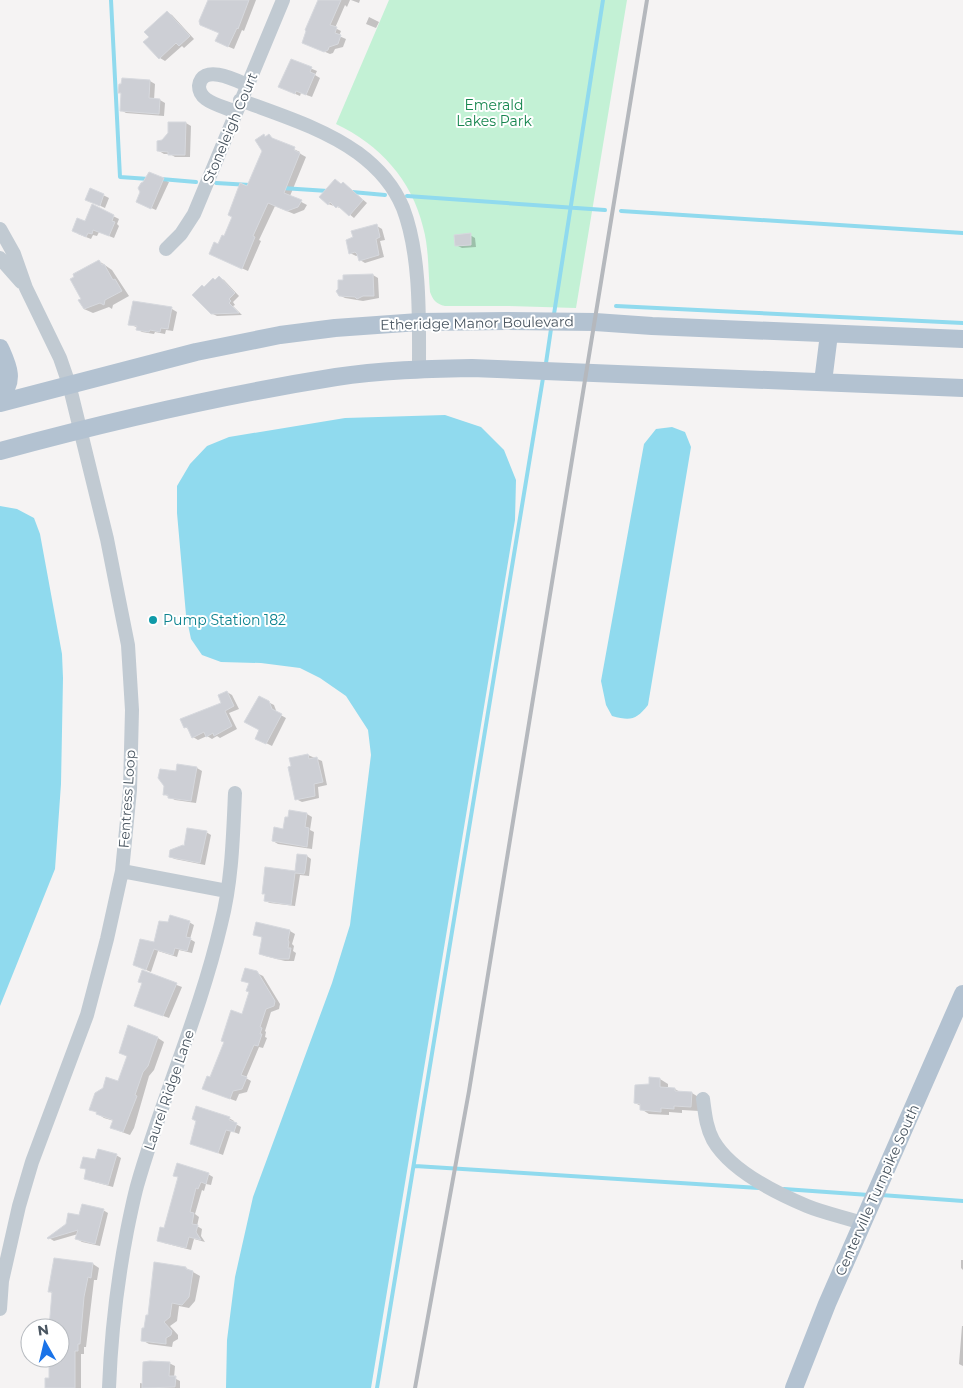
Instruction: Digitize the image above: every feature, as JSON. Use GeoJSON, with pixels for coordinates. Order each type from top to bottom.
{"type":"FeatureCollection","features":[{"type":"Feature","properties":{"kind":"main road","name":"Etheridge Manor Boulevard"},"geometry":{"type":"LineString","coordinates":[[0,404],[69,384],[196,352],[280,335],[335,328],[419,322],[595,322],[963,339]]}},
{"type":"Feature","properties":{"kind":"main road"},"geometry":{"type":"LineString","coordinates":[[823,382],[828,334]]}},
{"type":"Feature","properties":{"kind":"main road"},"geometry":{"type":"LineString","coordinates":[[0,348],[9,371],[10,381],[6,390],[0,395]]}},
{"type":"Feature","properties":{"kind":"main road"},"geometry":{"type":"LineString","coordinates":[[0,452],[80,430],[208,401],[338,377],[419,369],[472,368],[963,388]]}},
{"type":"Feature","properties":{"kind":"main road","name":"Centerville Turnpike South"},"geometry":{"type":"LineString","coordinates":[[794,1388],[827,1304],[963,994]]}},
{"type":"Feature","properties":{"kind":"street","name":"Stoneleigh Court"},"geometry":{"type":"LineString","coordinates":[[166,249],[181,234],[194,214],[247,84],[284,0]]}},
{"type":"Feature","properties":{"kind":"street"},"geometry":{"type":"LineString","coordinates":[[247,84],[218,74],[208,75],[202,80],[199,87],[201,94],[207,101],[238,106],[290,119],[333,138],[358,153],[376,168],[390,186],[402,207],[410,232],[415,265],[419,322],[419,369]]}},
{"type":"Feature","properties":{"kind":"street","name":"Fentress Loop"},"geometry":{"type":"LineString","coordinates":[[0,229],[14,254],[26,288],[60,358],[69,384],[107,539],[128,645],[132,720],[130,790],[122,871],[107,939],[87,1015],[32,1162],[18,1206],[1,1281],[0,1309]]}},
{"type":"Feature","properties":{"kind":"street","name":"Fentress Loop"},"geometry":{"type":"LineString","coordinates":[[0,258],[26,288]]}},
{"type":"Feature","properties":{"kind":"street","name":"Laurel Ridge Lane"},"geometry":{"type":"LineString","coordinates":[[109,1388],[110,1351],[116,1293],[136,1188],[208,977],[222,922],[232,860],[235,793]]}},
{"type":"Feature","properties":{"kind":"street"},"geometry":{"type":"LineString","coordinates":[[122,871],[227,891]]}},
{"type":"Feature","properties":{"kind":"street"},"geometry":{"type":"LineString","coordinates":[[703,1099],[705,1118],[713,1139],[727,1158],[748,1174],[808,1206],[862,1223]]}},
{"type":"Feature","properties":{"kind":"green space","name":"Emerald Lakes Park"},"geometry":{"type":"Polygon","coordinates":[[[389,0],[627,0],[576,308],[445,306],[437,303],[432,297],[425,235],[411,194],[392,165],[380,153],[352,132],[336,124],[389,0]]]}},
{"type":"Feature","properties":{"kind":"water"},"geometry":{"type":"Polygon","coordinates":[[[445,415],[481,427],[504,450],[516,480],[515,520],[371,1388],[226,1388],[227,1340],[235,1277],[253,1197],[332,983],[350,925],[371,755],[368,730],[346,696],[320,678],[300,668],[261,663],[221,662],[202,655],[191,639],[186,615],[177,513],[177,486],[190,464],[207,446],[229,437],[345,418],[445,415]]]}},
{"type":"Feature","properties":{"kind":"water"},"geometry":{"type":"Polygon","coordinates":[[[672,427],[685,432],[691,447],[648,705],[640,714],[633,718],[619,718],[612,716],[606,705],[601,681],[644,444],[656,429],[672,427]]]}},
{"type":"Feature","properties":{"kind":"water"},"geometry":{"type":"Polygon","coordinates":[[[0,506],[17,509],[34,518],[40,534],[62,654],[63,678],[61,784],[55,869],[0,1006],[0,506]]]}},
{"type":"Feature","properties":{"kind":"building"},"geometry":{"type":"Polygon","coordinates":[[[208,0],[249,0],[238,29],[228,47],[215,41],[219,33],[200,25],[199,21],[208,0]]]}},
{"type":"Feature","properties":{"kind":"building"},"geometry":{"type":"Polygon","coordinates":[[[318,0],[341,0],[330,25],[337,27],[335,33],[341,35],[338,44],[329,47],[324,52],[302,43],[305,30],[318,0]]]}},
{"type":"Feature","properties":{"kind":"building"},"geometry":{"type":"Polygon","coordinates":[[[167,11],[190,36],[179,46],[176,43],[159,59],[143,42],[149,37],[144,32],[167,11]]]}},
{"type":"Feature","properties":{"kind":"building"},"geometry":{"type":"Polygon","coordinates":[[[291,59],[312,67],[310,72],[315,74],[306,95],[296,91],[295,94],[278,87],[291,59]]]}},
{"type":"Feature","properties":{"kind":"building"},"geometry":{"type":"Polygon","coordinates":[[[122,78],[150,80],[149,98],[160,99],[159,114],[120,111],[121,93],[118,93],[122,78]]]}},
{"type":"Feature","properties":{"kind":"building"},"geometry":{"type":"Polygon","coordinates":[[[168,122],[186,122],[185,155],[168,155],[168,152],[157,151],[157,141],[162,140],[168,133],[168,122]]]}},
{"type":"Feature","properties":{"kind":"building"},"geometry":{"type":"Polygon","coordinates":[[[264,134],[265,137],[269,134],[272,138],[295,147],[294,150],[300,153],[284,193],[302,200],[298,207],[287,211],[268,203],[253,236],[255,237],[242,269],[209,254],[214,242],[218,244],[222,235],[224,236],[232,217],[228,215],[240,183],[247,186],[262,151],[255,140],[264,134]]]}},
{"type":"Feature","properties":{"kind":"building"},"geometry":{"type":"Polygon","coordinates":[[[149,172],[164,178],[151,209],[136,202],[140,192],[138,188],[149,172]]]}},
{"type":"Feature","properties":{"kind":"building"},"geometry":{"type":"Polygon","coordinates":[[[335,179],[341,184],[343,182],[363,200],[349,216],[338,206],[336,208],[330,202],[328,205],[319,197],[335,179]]]}},
{"type":"Feature","properties":{"kind":"building"},"geometry":{"type":"Polygon","coordinates":[[[90,188],[104,194],[100,206],[85,200],[90,188]]]}},
{"type":"Feature","properties":{"kind":"building"},"geometry":{"type":"Polygon","coordinates":[[[92,204],[114,215],[112,221],[115,222],[109,236],[93,230],[92,234],[88,233],[86,237],[72,231],[77,218],[85,221],[92,204]]]}},
{"type":"Feature","properties":{"kind":"building"},"geometry":{"type":"Polygon","coordinates":[[[377,224],[380,237],[376,239],[379,255],[359,261],[355,252],[349,254],[346,240],[353,237],[351,231],[377,224]]]}},
{"type":"Feature","properties":{"kind":"building"},"geometry":{"type":"Polygon","coordinates":[[[471,233],[471,245],[455,246],[454,235],[471,233]]]}},
{"type":"Feature","properties":{"kind":"building"},"geometry":{"type":"Polygon","coordinates":[[[99,260],[102,265],[104,264],[122,291],[105,300],[104,305],[100,303],[84,309],[78,300],[81,299],[70,279],[74,277],[73,274],[99,260]]]}},
{"type":"Feature","properties":{"kind":"building"},"geometry":{"type":"Polygon","coordinates":[[[373,274],[374,296],[363,296],[357,299],[355,297],[339,296],[336,291],[338,289],[338,280],[343,280],[343,275],[373,274]]]}},
{"type":"Feature","properties":{"kind":"building"},"geometry":{"type":"Polygon","coordinates":[[[219,276],[235,293],[229,299],[231,301],[229,303],[239,313],[211,314],[192,295],[202,285],[204,287],[213,278],[215,280],[219,276]]]}},
{"type":"Feature","properties":{"kind":"building"},"geometry":{"type":"Polygon","coordinates":[[[133,301],[172,307],[168,329],[161,328],[160,332],[150,330],[149,332],[136,330],[137,326],[128,325],[133,301]]]}},
{"type":"Feature","properties":{"kind":"building"},"geometry":{"type":"Polygon","coordinates":[[[227,691],[234,706],[225,711],[232,726],[214,736],[213,733],[206,737],[204,732],[192,738],[187,727],[184,728],[180,719],[221,703],[218,695],[227,691]]]}},
{"type":"Feature","properties":{"kind":"building"},"geometry":{"type":"Polygon","coordinates":[[[259,696],[269,701],[272,709],[282,714],[266,744],[255,739],[259,730],[244,722],[259,696]]]}},
{"type":"Feature","properties":{"kind":"building"},"geometry":{"type":"Polygon","coordinates":[[[308,754],[309,759],[317,757],[323,782],[314,784],[315,796],[295,800],[288,767],[291,766],[289,758],[308,754]]]}},
{"type":"Feature","properties":{"kind":"building"},"geometry":{"type":"Polygon","coordinates":[[[177,764],[197,767],[191,801],[168,798],[168,795],[163,795],[164,786],[158,778],[160,769],[176,771],[177,764]]]}},
{"type":"Feature","properties":{"kind":"building"},"geometry":{"type":"Polygon","coordinates":[[[289,810],[307,813],[305,827],[309,828],[307,847],[272,841],[274,827],[283,829],[285,817],[288,817],[289,810]]]}},
{"type":"Feature","properties":{"kind":"building"},"geometry":{"type":"Polygon","coordinates":[[[187,828],[207,831],[200,863],[169,857],[170,850],[184,846],[187,828]]]}},
{"type":"Feature","properties":{"kind":"building"},"geometry":{"type":"Polygon","coordinates":[[[297,854],[307,855],[304,874],[295,873],[291,905],[264,901],[265,894],[262,894],[265,867],[295,871],[297,854]]]}},
{"type":"Feature","properties":{"kind":"building"},"geometry":{"type":"Polygon","coordinates":[[[170,915],[190,921],[186,937],[191,938],[187,951],[175,948],[173,955],[154,949],[146,970],[133,965],[140,939],[154,942],[159,921],[168,922],[170,915]]]}},
{"type":"Feature","properties":{"kind":"building"},"geometry":{"type":"Polygon","coordinates":[[[256,922],[290,930],[288,940],[288,948],[291,948],[289,959],[278,959],[259,954],[262,937],[253,935],[256,922]]]}},
{"type":"Feature","properties":{"kind":"building"},"geometry":{"type":"Polygon","coordinates":[[[245,968],[257,971],[275,1001],[274,1006],[266,1009],[260,1027],[262,1028],[260,1034],[262,1034],[258,1046],[254,1045],[241,1075],[247,1077],[242,1089],[233,1091],[230,1099],[202,1089],[207,1076],[210,1077],[224,1042],[221,1041],[231,1010],[242,1014],[249,992],[246,991],[249,983],[241,981],[245,968]]]}},
{"type":"Feature","properties":{"kind":"building"},"geometry":{"type":"Polygon","coordinates":[[[142,970],[177,983],[163,1016],[134,1006],[142,983],[138,982],[142,970]]]}},
{"type":"Feature","properties":{"kind":"building"},"geometry":{"type":"Polygon","coordinates":[[[128,1025],[158,1037],[148,1066],[143,1072],[135,1095],[137,1096],[123,1132],[110,1128],[113,1120],[89,1110],[95,1093],[103,1088],[106,1077],[118,1081],[127,1056],[119,1053],[128,1025]]]}},
{"type":"Feature","properties":{"kind":"building"},"geometry":{"type":"Polygon","coordinates":[[[649,1077],[660,1078],[660,1087],[675,1088],[675,1091],[692,1092],[691,1107],[674,1106],[674,1109],[661,1108],[661,1112],[640,1110],[640,1104],[634,1103],[635,1085],[649,1084],[649,1077]]]}},
{"type":"Feature","properties":{"kind":"building"},"geometry":{"type":"Polygon","coordinates":[[[196,1106],[230,1117],[229,1120],[237,1123],[234,1132],[226,1130],[218,1153],[190,1144],[196,1121],[192,1119],[196,1106]]]}},
{"type":"Feature","properties":{"kind":"building"},"geometry":{"type":"Polygon","coordinates":[[[98,1149],[117,1154],[108,1185],[84,1179],[86,1169],[80,1168],[83,1157],[95,1159],[98,1149]]]}},
{"type":"Feature","properties":{"kind":"building"},"geometry":{"type":"Polygon","coordinates":[[[177,1163],[209,1173],[206,1184],[201,1182],[198,1189],[196,1188],[190,1212],[194,1213],[192,1224],[198,1225],[196,1232],[201,1240],[189,1237],[186,1248],[157,1241],[160,1227],[164,1228],[178,1177],[173,1176],[177,1163]]]}},
{"type":"Feature","properties":{"kind":"building"},"geometry":{"type":"Polygon","coordinates":[[[82,1204],[104,1209],[95,1244],[75,1239],[78,1230],[47,1238],[66,1224],[68,1213],[79,1215],[82,1204]]]}},
{"type":"Feature","properties":{"kind":"building"},"geometry":{"type":"Polygon","coordinates":[[[54,1258],[93,1263],[91,1278],[88,1277],[84,1297],[80,1344],[78,1344],[78,1351],[75,1351],[75,1388],[45,1388],[45,1378],[49,1378],[49,1368],[70,1368],[70,1318],[50,1318],[52,1292],[48,1292],[54,1258]]]}},
{"type":"Feature","properties":{"kind":"building"},"geometry":{"type":"Polygon","coordinates":[[[154,1262],[186,1267],[186,1269],[193,1271],[189,1297],[182,1305],[172,1303],[170,1317],[164,1322],[172,1331],[171,1335],[166,1338],[166,1344],[141,1341],[142,1328],[144,1328],[146,1315],[148,1315],[154,1262]]]}},
{"type":"Feature","properties":{"kind":"building"},"geometry":{"type":"Polygon","coordinates":[[[143,1362],[170,1362],[169,1376],[176,1376],[175,1387],[142,1388],[143,1362]]]}},
{"type":"Feature","properties":{"kind":"waterway"},"geometry":{"type":"LineString","coordinates":[[111,0],[120,177],[149,179]]}},
{"type":"Feature","properties":{"kind":"waterway"},"geometry":{"type":"LineString","coordinates":[[554,314],[603,0]]}},
{"type":"Feature","properties":{"kind":"waterway"},"geometry":{"type":"LineString","coordinates":[[161,179],[196,182]]}},
{"type":"Feature","properties":{"kind":"waterway"},"geometry":{"type":"LineString","coordinates":[[216,183],[250,185]]}},
{"type":"Feature","properties":{"kind":"waterway"},"geometry":{"type":"LineString","coordinates":[[282,188],[328,191]]}},
{"type":"Feature","properties":{"kind":"waterway"},"geometry":{"type":"LineString","coordinates":[[352,192],[385,195]]}},
{"type":"Feature","properties":{"kind":"waterway"},"geometry":{"type":"LineString","coordinates":[[407,196],[605,210]]}},
{"type":"Feature","properties":{"kind":"waterway"},"geometry":{"type":"LineString","coordinates":[[621,211],[963,233]]}},
{"type":"Feature","properties":{"kind":"waterway"},"geometry":{"type":"LineString","coordinates":[[616,306],[963,323]]}},
{"type":"Feature","properties":{"kind":"waterway"},"geometry":{"type":"LineString","coordinates":[[546,363],[551,329]]}},
{"type":"Feature","properties":{"kind":"waterway"},"geometry":{"type":"LineString","coordinates":[[377,1388],[543,378]]}},
{"type":"Feature","properties":{"kind":"waterway"},"geometry":{"type":"LineString","coordinates":[[415,1166],[759,1188]]}},
{"type":"Feature","properties":{"kind":"waterway"},"geometry":{"type":"LineString","coordinates":[[784,1189],[869,1195]]}},
{"type":"Feature","properties":{"kind":"waterway"},"geometry":{"type":"LineString","coordinates":[[881,1195],[963,1201]]}},
{"type":"Feature","properties":{"kind":"railway"},"geometry":{"type":"LineString","coordinates":[[415,1388],[469,1091],[647,0]]}},
{"type":"Feature","properties":{"kind":"place","name":"Pump Station 182"},"geometry":{"type":"Point","coordinates":[153,620]}}]}
